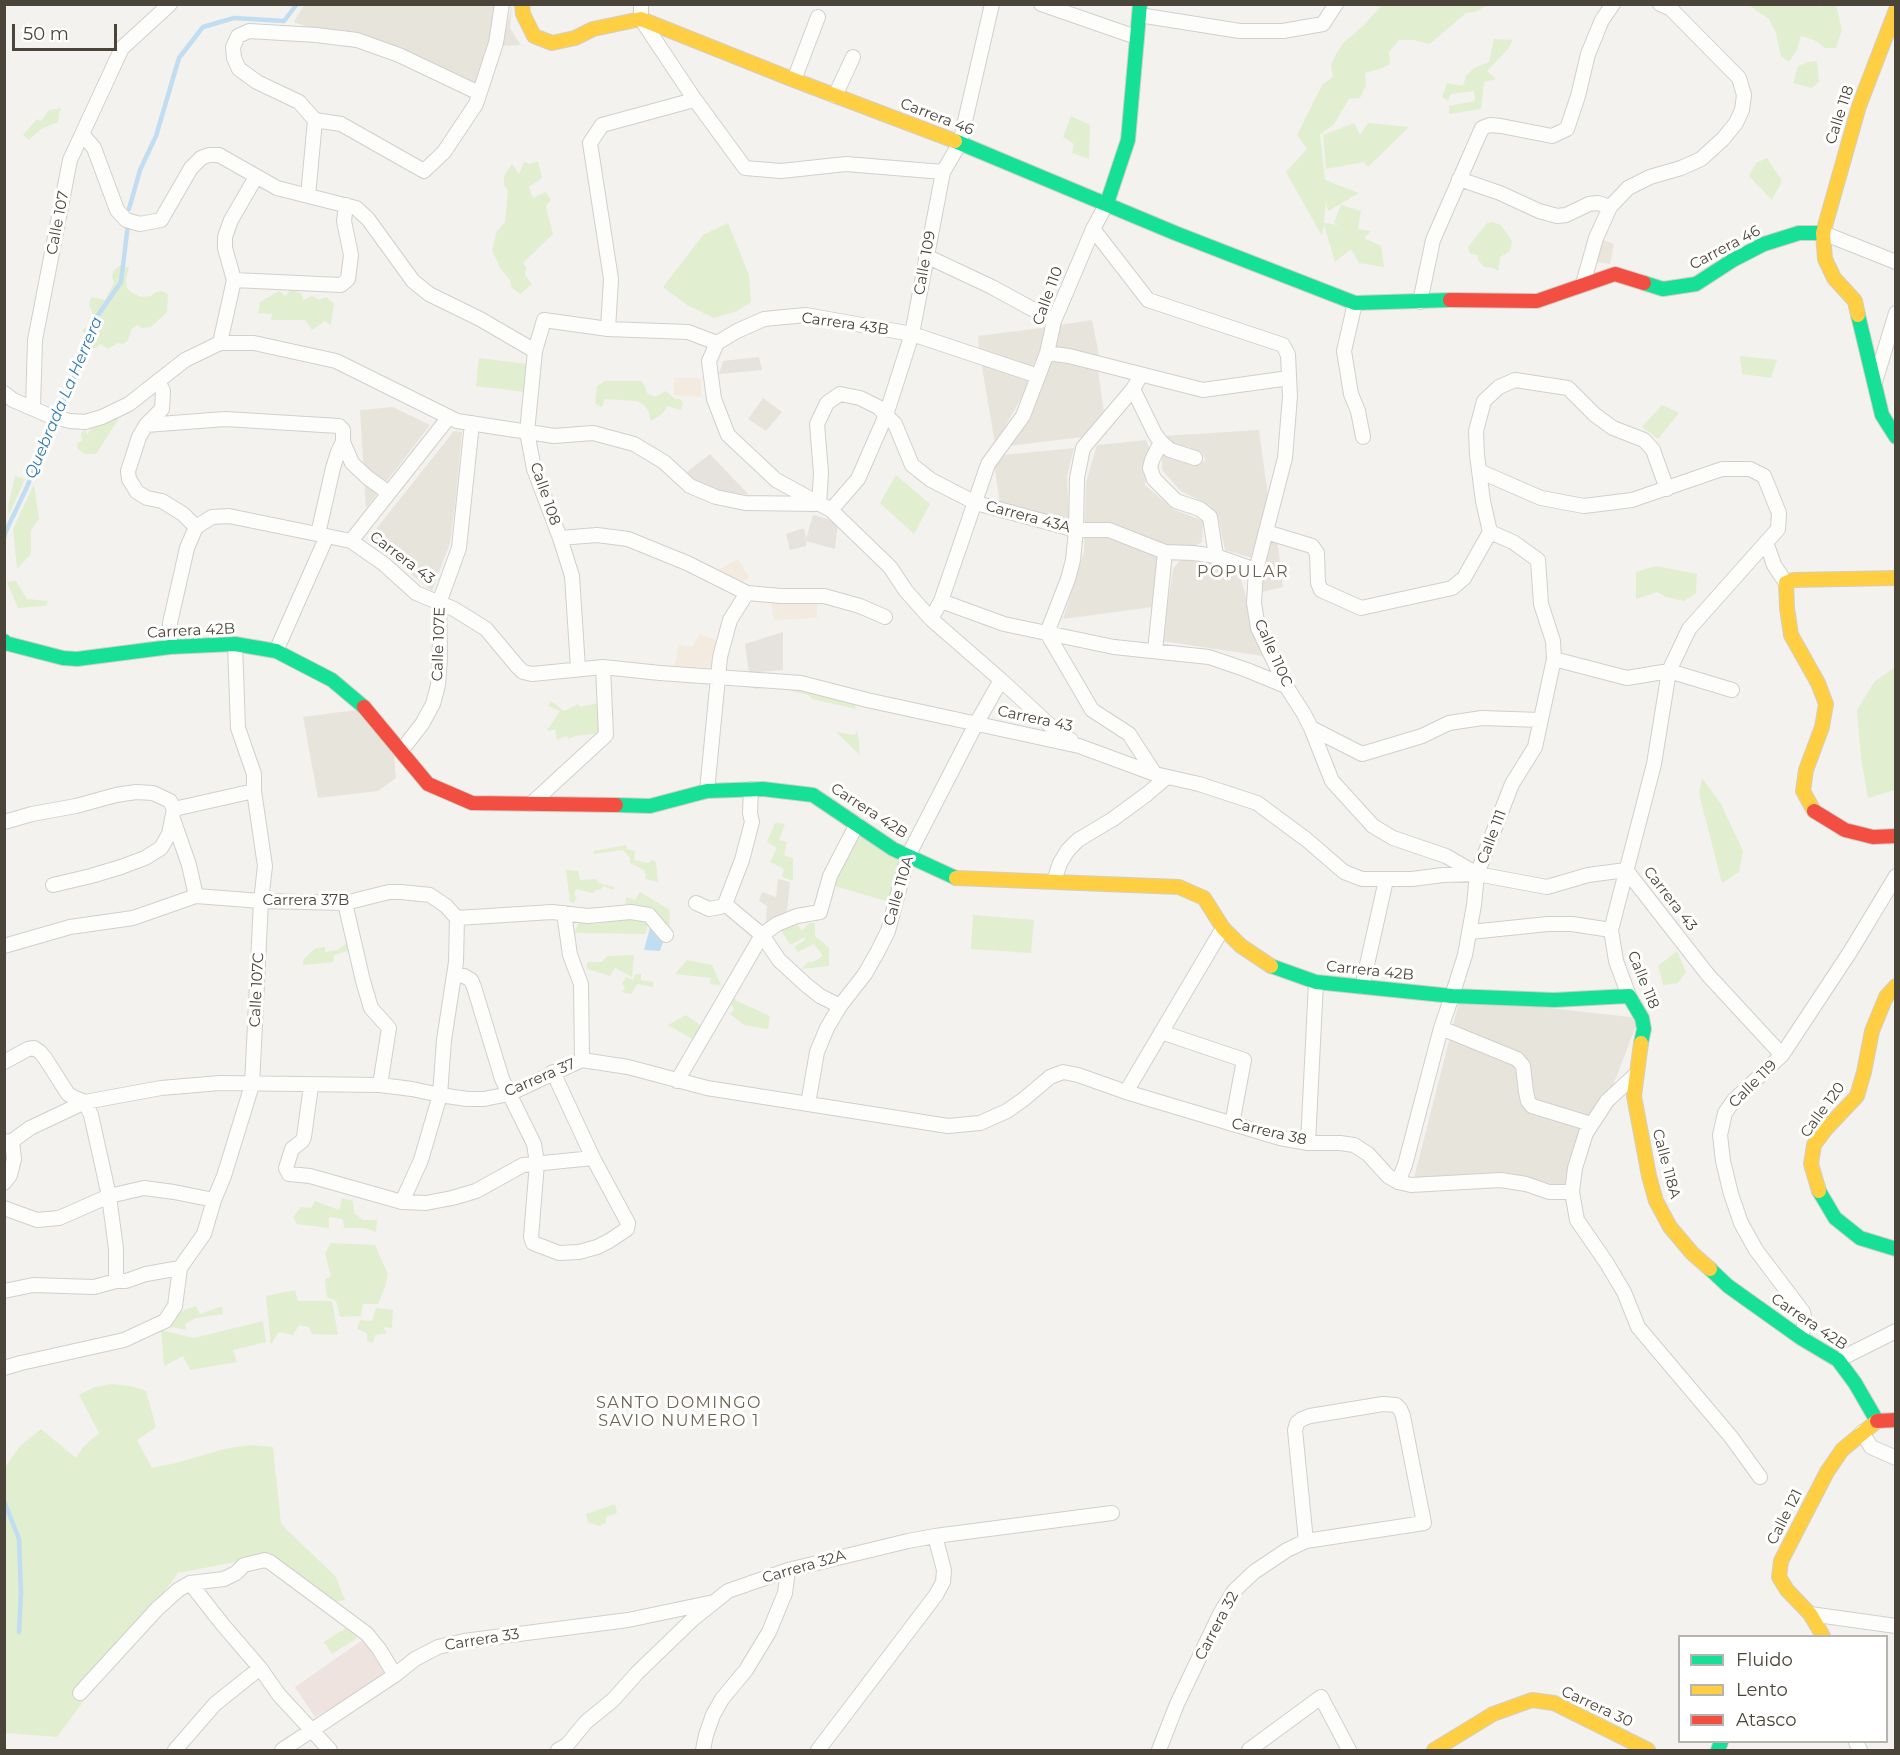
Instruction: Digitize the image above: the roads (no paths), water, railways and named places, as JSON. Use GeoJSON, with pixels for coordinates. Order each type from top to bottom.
{"type":"FeatureCollection","features":[{"type":"Feature","properties":{"kind":"street","name":"Calle 107"},"geometry":{"type":"LineString","coordinates":[[33,408],[35,340],[70,160],[122,48],[170,4]]}},
{"type":"Feature","properties":{"kind":"street"},"geometry":{"type":"LineString","coordinates":[[479,93],[399,55],[357,40],[249,31],[238,36],[233,47],[234,58],[239,69],[257,82],[299,102],[315,120],[340,124],[424,171],[444,152],[476,104],[495,44],[502,4]]}},
{"type":"Feature","properties":{"kind":"street"},"geometry":{"type":"LineString","coordinates":[[522,4],[523,14],[534,36],[552,44],[575,38],[593,29],[641,19]]}},
{"type":"Feature","properties":{"kind":"street"},"geometry":{"type":"LineString","coordinates":[[640,4],[641,19],[694,100],[744,168],[781,171],[846,164],[943,172]]}},
{"type":"Feature","properties":{"kind":"street","name":"Calle 109"},"geometry":{"type":"LineString","coordinates":[[825,507],[858,479],[886,415],[912,334],[943,172],[960,143],[992,4]]}},
{"type":"Feature","properties":{"kind":"street"},"geometry":{"type":"LineString","coordinates":[[1041,4],[1136,37]]}},
{"type":"Feature","properties":{"kind":"street"},"geometry":{"type":"LineString","coordinates":[[1140,10],[1240,31],[1283,31],[1323,24],[1336,4]]}},
{"type":"Feature","properties":{"kind":"street"},"geometry":{"type":"LineString","coordinates":[[1420,302],[1433,240],[1482,128],[1490,125],[1552,136],[1567,129],[1588,54],[1602,20],[1613,4]]}},
{"type":"Feature","properties":{"kind":"street"},"geometry":{"type":"LineString","coordinates":[[1583,284],[1596,238],[1610,207],[1628,188],[1701,159],[1723,139],[1736,123],[1742,110],[1744,95],[1739,78],[1671,9],[1660,4]]}},
{"type":"Feature","properties":{"kind":"street","name":"Calle 110"},"geometry":{"type":"LineString","coordinates":[[931,619],[941,601],[987,464],[1023,416],[1047,353],[1054,321],[1093,229],[1107,203],[1128,140],[1140,10]]}},
{"type":"Feature","properties":{"kind":"street","name":"Calle 118"},"geometry":{"type":"LineString","coordinates":[[1823,233],[1859,106],[1896,10]]}},
{"type":"Feature","properties":{"kind":"street"},"geometry":{"type":"LineString","coordinates":[[794,80],[818,17]]}},
{"type":"Feature","properties":{"kind":"street","name":"Carrera 46"},"geometry":{"type":"LineString","coordinates":[[641,19],[960,143],[1175,233],[1355,303],[1447,300],[1537,301],[1615,274],[1663,289],[1696,284],[1733,260],[1764,244],[1799,233],[1823,233],[1896,262]]}},
{"type":"Feature","properties":{"kind":"street"},"geometry":{"type":"LineString","coordinates":[[836,96],[853,57]]}},
{"type":"Feature","properties":{"kind":"street"},"geometry":{"type":"LineString","coordinates":[[694,100],[602,125],[590,143],[611,279],[608,329],[688,332],[717,343],[709,361],[714,399],[728,435],[776,480],[825,507],[890,567],[906,591],[931,619],[1055,730],[1079,746]]}},
{"type":"Feature","properties":{"kind":"street"},"geometry":{"type":"LineString","coordinates":[[308,196],[315,120]]}},
{"type":"Feature","properties":{"kind":"street"},"geometry":{"type":"LineString","coordinates":[[83,135],[94,148],[117,210],[126,220],[140,224],[161,220],[191,168],[209,155],[219,155],[278,188],[356,208],[368,219],[413,281],[429,294],[535,351]]}},
{"type":"Feature","properties":{"kind":"street"},"geometry":{"type":"LineString","coordinates":[[220,343],[234,280],[225,248],[225,237],[231,220],[256,177]]}},
{"type":"Feature","properties":{"kind":"street"},"geometry":{"type":"LineString","coordinates":[[1459,179],[1557,216],[1566,215],[1588,204],[1598,203],[1610,207]]}},
{"type":"Feature","properties":{"kind":"street"},"geometry":{"type":"LineString","coordinates":[[234,280],[341,285],[348,279],[351,255],[344,221],[346,205]]}},
{"type":"Feature","properties":{"kind":"street","name":"Calle 110C"},"geometry":{"type":"LineString","coordinates":[[1093,229],[1148,300],[1283,345],[1288,355],[1290,396],[1285,458],[1256,570],[1254,603],[1258,628],[1286,686],[1311,728],[1332,781],[1373,826],[1393,838],[1446,856],[1477,874]]}},
{"type":"Feature","properties":{"kind":"street"},"geometry":{"type":"LineString","coordinates":[[1823,233],[1825,259],[1834,278],[1855,301],[1882,414],[1896,437]]}},
{"type":"Feature","properties":{"kind":"street"},"geometry":{"type":"LineString","coordinates":[[926,256],[992,287],[1054,321]]}},
{"type":"Feature","properties":{"kind":"street"},"geometry":{"type":"LineString","coordinates":[[1355,303],[1344,351],[1351,394],[1358,411],[1363,437]]}},
{"type":"Feature","properties":{"kind":"street"},"geometry":{"type":"LineString","coordinates":[[1875,382],[1896,314]]}},
{"type":"Feature","properties":{"kind":"street","name":"Carrera 43B"},"geometry":{"type":"LineString","coordinates":[[717,343],[764,319],[806,315],[912,334],[1038,376]]}},
{"type":"Feature","properties":{"kind":"street","name":"Calle 108"},"geometry":{"type":"LineString","coordinates":[[578,669],[572,576],[534,469],[527,432],[535,351],[544,320],[608,329]]}},
{"type":"Feature","properties":{"kind":"street"},"geometry":{"type":"LineString","coordinates":[[4,393],[13,400],[33,408],[70,421],[85,422],[102,417],[129,404],[185,360],[220,343],[254,343],[336,361],[458,421],[554,436],[593,433],[634,444],[664,462],[690,486],[716,497],[745,503],[825,507]]}},
{"type":"Feature","properties":{"kind":"street"},"geometry":{"type":"LineString","coordinates":[[1047,353],[1069,356],[1203,390],[1289,378]]}},
{"type":"Feature","properties":{"kind":"street"},"geometry":{"type":"LineString","coordinates":[[1047,633],[1073,560],[1077,478],[1083,448],[1141,375]]}},
{"type":"Feature","properties":{"kind":"street"},"geometry":{"type":"LineString","coordinates":[[1266,532],[1312,546],[1317,553],[1318,583],[1322,590],[1361,608],[1452,588],[1464,578],[1490,532],[1483,501],[1479,471],[1476,431],[1484,401],[1498,387],[1515,380],[1568,388],[1595,415],[1613,428],[1644,441],[1653,450],[1667,489],[1632,500],[1584,506],[1541,498],[1479,471]]}},
{"type":"Feature","properties":{"kind":"street"},"geometry":{"type":"LineString","coordinates":[[158,381],[163,391],[162,409],[146,425],[139,436],[128,471],[129,479],[137,492],[147,498],[162,501],[183,514],[196,527],[187,548],[170,623],[170,647]]}},
{"type":"Feature","properties":{"kind":"street"},"geometry":{"type":"LineString","coordinates":[[1132,388],[1155,435],[1161,442],[1170,450],[1194,458]]}},
{"type":"Feature","properties":{"kind":"street","name":"Carrera 43A"},"geometry":{"type":"LineString","coordinates":[[825,507],[817,424],[828,403],[840,394],[860,398],[878,407],[895,424],[912,465],[931,480],[976,502],[1076,530],[1109,530],[1165,552],[1216,556],[1256,570]]}},
{"type":"Feature","properties":{"kind":"street"},"geometry":{"type":"LineString","coordinates":[[351,541],[449,417]]}},
{"type":"Feature","properties":{"kind":"street"},"geometry":{"type":"LineString","coordinates":[[146,425],[225,419],[339,426],[343,430],[343,442],[352,463],[389,493]]}},
{"type":"Feature","properties":{"kind":"street","name":"Calle 107E"},"geometry":{"type":"LineString","coordinates":[[401,751],[422,724],[433,704],[438,685],[439,603],[459,549],[472,423]]}},
{"type":"Feature","properties":{"kind":"street"},"geometry":{"type":"LineString","coordinates":[[276,651],[323,535],[333,468],[343,442]]}},
{"type":"Feature","properties":{"kind":"street"},"geometry":{"type":"LineString","coordinates":[[1161,442],[1150,468],[1154,479],[1176,501],[1200,509],[1210,517],[1216,556]]}},
{"type":"Feature","properties":{"kind":"street","name":"Calle 118"},"geometry":{"type":"LineString","coordinates":[[1636,1074],[1644,1029],[1616,961],[1611,930],[1654,764],[1669,670],[1689,629],[1778,529],[1779,513],[1764,476],[1750,469],[1722,469],[1667,489]]}},
{"type":"Feature","properties":{"kind":"street","name":"Carrera 43"},"geometry":{"type":"LineString","coordinates":[[196,527],[212,517],[229,516],[267,526],[351,541],[384,564],[416,593],[454,609],[486,629],[523,672],[542,674],[603,667],[801,683],[867,700],[1079,746],[1161,775],[1257,802],[1344,872],[1362,879],[1386,880],[1477,874],[1547,887],[1588,875],[1626,870],[1708,975],[1782,1055]]}},
{"type":"Feature","properties":{"kind":"street","name":"Calle 111"},"geometry":{"type":"LineString","coordinates":[[1398,1182],[1410,1147],[1441,1028],[1470,932],[1477,874],[1512,784],[1535,747],[1554,659],[1554,641],[1541,604],[1538,560],[1513,542],[1490,532]]}},
{"type":"Feature","properties":{"kind":"street"},"geometry":{"type":"LineString","coordinates":[[560,538],[597,535],[628,539],[687,563],[747,593],[825,596],[860,606],[885,617]]}},
{"type":"Feature","properties":{"kind":"street"},"geometry":{"type":"LineString","coordinates":[[1766,542],[1774,565],[1786,583],[1786,608],[1791,635],[1818,683],[1826,704],[1822,727],[1806,770],[1803,791],[1812,809],[1845,831],[1874,837],[1896,836]]}},
{"type":"Feature","properties":{"kind":"street"},"geometry":{"type":"LineString","coordinates":[[1155,651],[1165,552]]}},
{"type":"Feature","properties":{"kind":"street"},"geometry":{"type":"LineString","coordinates":[[1786,583],[1793,580],[1896,578]]}},
{"type":"Feature","properties":{"kind":"street"},"geometry":{"type":"LineString","coordinates":[[707,791],[720,657],[730,620],[747,593]]}},
{"type":"Feature","properties":{"kind":"street"},"geometry":{"type":"LineString","coordinates":[[941,601],[1005,624],[1047,633],[1114,647],[1209,657],[1286,686]]}},
{"type":"Feature","properties":{"kind":"street"},"geometry":{"type":"LineString","coordinates":[[1047,633],[1092,710],[1129,734],[1161,775],[1147,794],[1113,819],[1078,840],[1060,863],[1054,881]]}},
{"type":"Feature","properties":{"kind":"street","name":"Carrera 42B"},"geometry":{"type":"LineString","coordinates":[[5,642],[63,658],[77,659],[170,647],[235,644],[276,651],[332,680],[369,711],[428,784],[472,804],[650,806],[707,791],[751,789],[813,795],[893,849],[953,878],[1179,887],[1204,898],[1223,928],[1267,964],[1316,982],[1452,996],[1554,1000],[1629,996]]}},
{"type":"Feature","properties":{"kind":"street","name":"Calle 107C"},"geometry":{"type":"LineString","coordinates":[[4,1368],[124,1340],[165,1321],[175,1306],[180,1268],[204,1234],[224,1176],[252,1085],[261,901],[265,866],[254,791],[254,774],[238,728],[235,644]]}},
{"type":"Feature","properties":{"kind":"street"},"geometry":{"type":"LineString","coordinates":[[1554,659],[1627,678],[1669,670],[1732,690]]}},
{"type":"Feature","properties":{"kind":"street"},"geometry":{"type":"LineString","coordinates":[[531,804],[606,735],[603,667]]}},
{"type":"Feature","properties":{"kind":"street","name":"Calle 110A"},"geometry":{"type":"LineString","coordinates":[[808,1104],[817,1052],[827,1028],[840,1006],[865,974],[888,931],[908,856],[1001,680]]}},
{"type":"Feature","properties":{"kind":"street"},"geometry":{"type":"LineString","coordinates":[[1311,728],[1362,753],[1422,736],[1449,723],[1482,718],[1541,720]]}},
{"type":"Feature","properties":{"kind":"street"},"geometry":{"type":"LineString","coordinates":[[696,903],[709,909],[725,904],[742,860],[752,822],[751,789]]}},
{"type":"Feature","properties":{"kind":"street"},"geometry":{"type":"LineString","coordinates":[[173,814],[254,791]]}},
{"type":"Feature","properties":{"kind":"street"},"geometry":{"type":"LineString","coordinates":[[4,822],[116,795],[136,792],[153,793],[170,801],[196,896]]}},
{"type":"Feature","properties":{"kind":"street"},"geometry":{"type":"LineString","coordinates":[[53,885],[91,876],[144,858],[161,849],[169,834],[173,814]]}},
{"type":"Feature","properties":{"kind":"street"},"geometry":{"type":"LineString","coordinates":[[677,1081],[762,935],[777,924],[797,916],[820,912],[830,876],[857,824]]}},
{"type":"Feature","properties":{"kind":"street","name":"Calle 119"},"geometry":{"type":"LineString","coordinates":[[1801,1338],[1805,1322],[1803,1312],[1756,1250],[1741,1223],[1731,1194],[1720,1135],[1725,1113],[1734,1100],[1782,1055],[1850,952],[1896,876]]}},
{"type":"Feature","properties":{"kind":"street"},"geometry":{"type":"LineString","coordinates":[[1362,987],[1386,880]]}},
{"type":"Feature","properties":{"kind":"street","name":"Carrera 37B"},"geometry":{"type":"LineString","coordinates":[[4,946],[70,927],[134,918],[196,896],[261,901],[345,903],[389,892],[430,895],[446,906],[457,918]]}},
{"type":"Feature","properties":{"kind":"street"},"geometry":{"type":"LineString","coordinates":[[345,903],[371,1008],[389,1028],[380,1085]]}},
{"type":"Feature","properties":{"kind":"street"},"geometry":{"type":"LineString","coordinates":[[725,904],[762,935],[779,960],[798,978],[820,996],[840,1006]]}},
{"type":"Feature","properties":{"kind":"street"},"geometry":{"type":"LineString","coordinates":[[402,1202],[421,1160],[440,1095],[444,1040],[454,975],[457,918],[552,912],[588,916],[631,912],[649,915],[666,935]]}},
{"type":"Feature","properties":{"kind":"street"},"geometry":{"type":"LineString","coordinates":[[564,913],[570,955],[581,984],[582,1060]]}},
{"type":"Feature","properties":{"kind":"street"},"geometry":{"type":"LineString","coordinates":[[1470,932],[1548,924],[1572,924],[1611,930]]}},
{"type":"Feature","properties":{"kind":"street"},"geometry":{"type":"LineString","coordinates":[[1126,1092],[1223,928]]}},
{"type":"Feature","properties":{"kind":"street"},"geometry":{"type":"LineString","coordinates":[[454,975],[464,976],[471,980],[496,1063],[534,1144],[537,1163],[531,1237],[533,1243],[559,1252],[579,1251],[597,1247],[621,1234],[627,1229],[628,1224],[593,1158],[553,1072]]}},
{"type":"Feature","properties":{"kind":"street"},"geometry":{"type":"LineString","coordinates":[[1308,1143],[1316,982]]}},
{"type":"Feature","properties":{"kind":"street","name":"Calle 120"},"geometry":{"type":"LineString","coordinates":[[1896,986],[1886,997],[1872,1031],[1857,1096],[1814,1145],[1811,1164],[1818,1189],[1835,1218],[1860,1238],[1896,1249]]}},
{"type":"Feature","properties":{"kind":"street"},"geometry":{"type":"LineString","coordinates":[[1441,1028],[1517,1059],[1523,1066],[1528,1101],[1532,1106],[1591,1124]]}},
{"type":"Feature","properties":{"kind":"street"},"geometry":{"type":"LineString","coordinates":[[1161,1032],[1244,1060],[1232,1124]]}},
{"type":"Feature","properties":{"kind":"street"},"geometry":{"type":"LineString","coordinates":[[4,1062],[34,1048],[40,1052],[68,1094],[85,1102],[91,1115],[109,1196],[116,1249],[116,1281]]}},
{"type":"Feature","properties":{"kind":"street","name":"Carrera 37"},"geometry":{"type":"LineString","coordinates":[[8,1141],[85,1102],[161,1088],[220,1083],[311,1086],[380,1085],[466,1099],[484,1099],[509,1094],[582,1060],[628,1067],[707,1088],[948,1126],[980,1123],[1007,1111]]}},
{"type":"Feature","properties":{"kind":"street","name":"Carrera 38"},"geometry":{"type":"LineString","coordinates":[[1007,1111],[1024,1100],[1050,1077],[1064,1072],[1280,1138],[1308,1143],[1354,1145],[1368,1154],[1398,1182]]}},
{"type":"Feature","properties":{"kind":"street"},"geometry":{"type":"LineString","coordinates":[[1636,1074],[1607,1101],[1586,1133],[1575,1168],[1572,1192],[1577,1220],[1624,1292],[1638,1327],[1731,1437],[1760,1477]]}},
{"type":"Feature","properties":{"kind":"street","name":"Calle 118A"},"geometry":{"type":"LineString","coordinates":[[1636,1074],[1634,1096],[1656,1201],[1670,1227],[1692,1253]]}},
{"type":"Feature","properties":{"kind":"street"},"geometry":{"type":"LineString","coordinates":[[311,1086],[304,1137],[292,1149],[287,1163],[287,1173],[318,1178],[402,1202],[426,1203],[476,1191],[523,1165],[593,1158]]}},
{"type":"Feature","properties":{"kind":"street"},"geometry":{"type":"LineString","coordinates":[[4,1183],[10,1175],[14,1159],[8,1141]]}},
{"type":"Feature","properties":{"kind":"street"},"geometry":{"type":"LineString","coordinates":[[1398,1182],[1411,1185],[1502,1180],[1526,1184],[1549,1192],[1572,1192]]}},
{"type":"Feature","properties":{"kind":"street"},"geometry":{"type":"LineString","coordinates":[[4,1208],[37,1220],[59,1218],[109,1196],[144,1188],[214,1200]]}},
{"type":"Feature","properties":{"kind":"street","name":"Carrera 42B"},"geometry":{"type":"LineString","coordinates":[[1692,1253],[1728,1286],[1801,1338],[1838,1360],[1855,1383],[1877,1421]]}},
{"type":"Feature","properties":{"kind":"street"},"geometry":{"type":"LineString","coordinates":[[4,1291],[33,1285],[94,1287],[180,1268]]}},
{"type":"Feature","properties":{"kind":"street"},"geometry":{"type":"LineString","coordinates":[[1838,1360],[1896,1331]]}},
{"type":"Feature","properties":{"kind":"street","name":"Carrera 32"},"geometry":{"type":"LineString","coordinates":[[1159,1750],[1177,1704],[1220,1614],[1234,1591],[1254,1572],[1287,1550],[1306,1541],[1424,1522],[1403,1416],[1396,1405],[1310,1416],[1297,1424],[1295,1430],[1306,1541]]}},
{"type":"Feature","properties":{"kind":"street"},"geometry":{"type":"LineString","coordinates":[[1877,1421],[1896,1420]]}},
{"type":"Feature","properties":{"kind":"street","name":"Calle 121"},"geometry":{"type":"LineString","coordinates":[[1823,1635],[1810,1614],[1787,1590],[1779,1577],[1780,1561],[1827,1472],[1842,1450],[1877,1421]]}},
{"type":"Feature","properties":{"kind":"street"},"geometry":{"type":"LineString","coordinates":[[1862,1432],[1871,1447],[1896,1458]]}},
{"type":"Feature","properties":{"kind":"street","name":"Carrera 32A"},"geometry":{"type":"LineString","coordinates":[[558,1750],[567,1745],[586,1722],[613,1700],[637,1672],[711,1603],[728,1591],[788,1570],[935,1536],[1112,1513]]}},
{"type":"Feature","properties":{"kind":"street"},"geometry":{"type":"LineString","coordinates":[[818,1750],[936,1596],[943,1582],[944,1570],[935,1536]]}},
{"type":"Feature","properties":{"kind":"street"},"geometry":{"type":"LineString","coordinates":[[80,1693],[157,1609],[178,1590],[190,1583],[224,1579],[236,1573],[244,1565],[265,1560],[367,1634],[394,1675]]}},
{"type":"Feature","properties":{"kind":"street"},"geometry":{"type":"LineString","coordinates":[[703,1750],[717,1707],[746,1670],[769,1632],[785,1593],[788,1570]]}},
{"type":"Feature","properties":{"kind":"street"},"geometry":{"type":"LineString","coordinates":[[190,1583],[260,1668],[279,1695],[330,1750]]}},
{"type":"Feature","properties":{"kind":"street","name":"Carrera 33"},"geometry":{"type":"LineString","coordinates":[[282,1750],[415,1659],[438,1647],[628,1620],[711,1603]]}},
{"type":"Feature","properties":{"kind":"street"},"geometry":{"type":"LineString","coordinates":[[1810,1614],[1896,1626]]}},
{"type":"Feature","properties":{"kind":"street"},"geometry":{"type":"LineString","coordinates":[[175,1750],[215,1704],[260,1668]]}},
{"type":"Feature","properties":{"kind":"street"},"geometry":{"type":"LineString","coordinates":[[1249,1750],[1320,1697],[1349,1750]]}},
{"type":"Feature","properties":{"kind":"street","name":"Carrera 30"},"geometry":{"type":"LineString","coordinates":[[1434,1750],[1492,1714],[1532,1700],[1554,1703],[1648,1750]]}},
{"type":"Feature","properties":{"kind":"water"},"geometry":{"type":"Polygon","coordinates":[[[651,924],[664,939],[660,951],[644,950],[651,924]]]}},
{"type":"Feature","properties":{"kind":"waterway","name":"Quebrada La Herrera"},"geometry":{"type":"LineString","coordinates":[[129,209],[140,170],[156,136],[179,58],[203,27],[234,18],[284,21],[297,4]]}},
{"type":"Feature","properties":{"kind":"waterway","name":"Quebrada La Herrera"},"geometry":{"type":"LineString","coordinates":[[4,538],[85,352],[98,315],[121,282],[128,224]]}},
{"type":"Feature","properties":{"kind":"waterway","name":"Quebrada La Herrera"},"geometry":{"type":"LineString","coordinates":[[4,1501],[19,1539],[21,1593],[19,1632]]}},
{"type":"Feature","properties":{"kind":"district","name":"POPULAR"},"geometry":{"type":"Point","coordinates":[1243,572]}},
{"type":"Feature","properties":{"kind":"district","name":"SANTO DOMINGO SAVIO NUMERO 1"},"geometry":{"type":"Point","coordinates":[679,1412]}}]}
